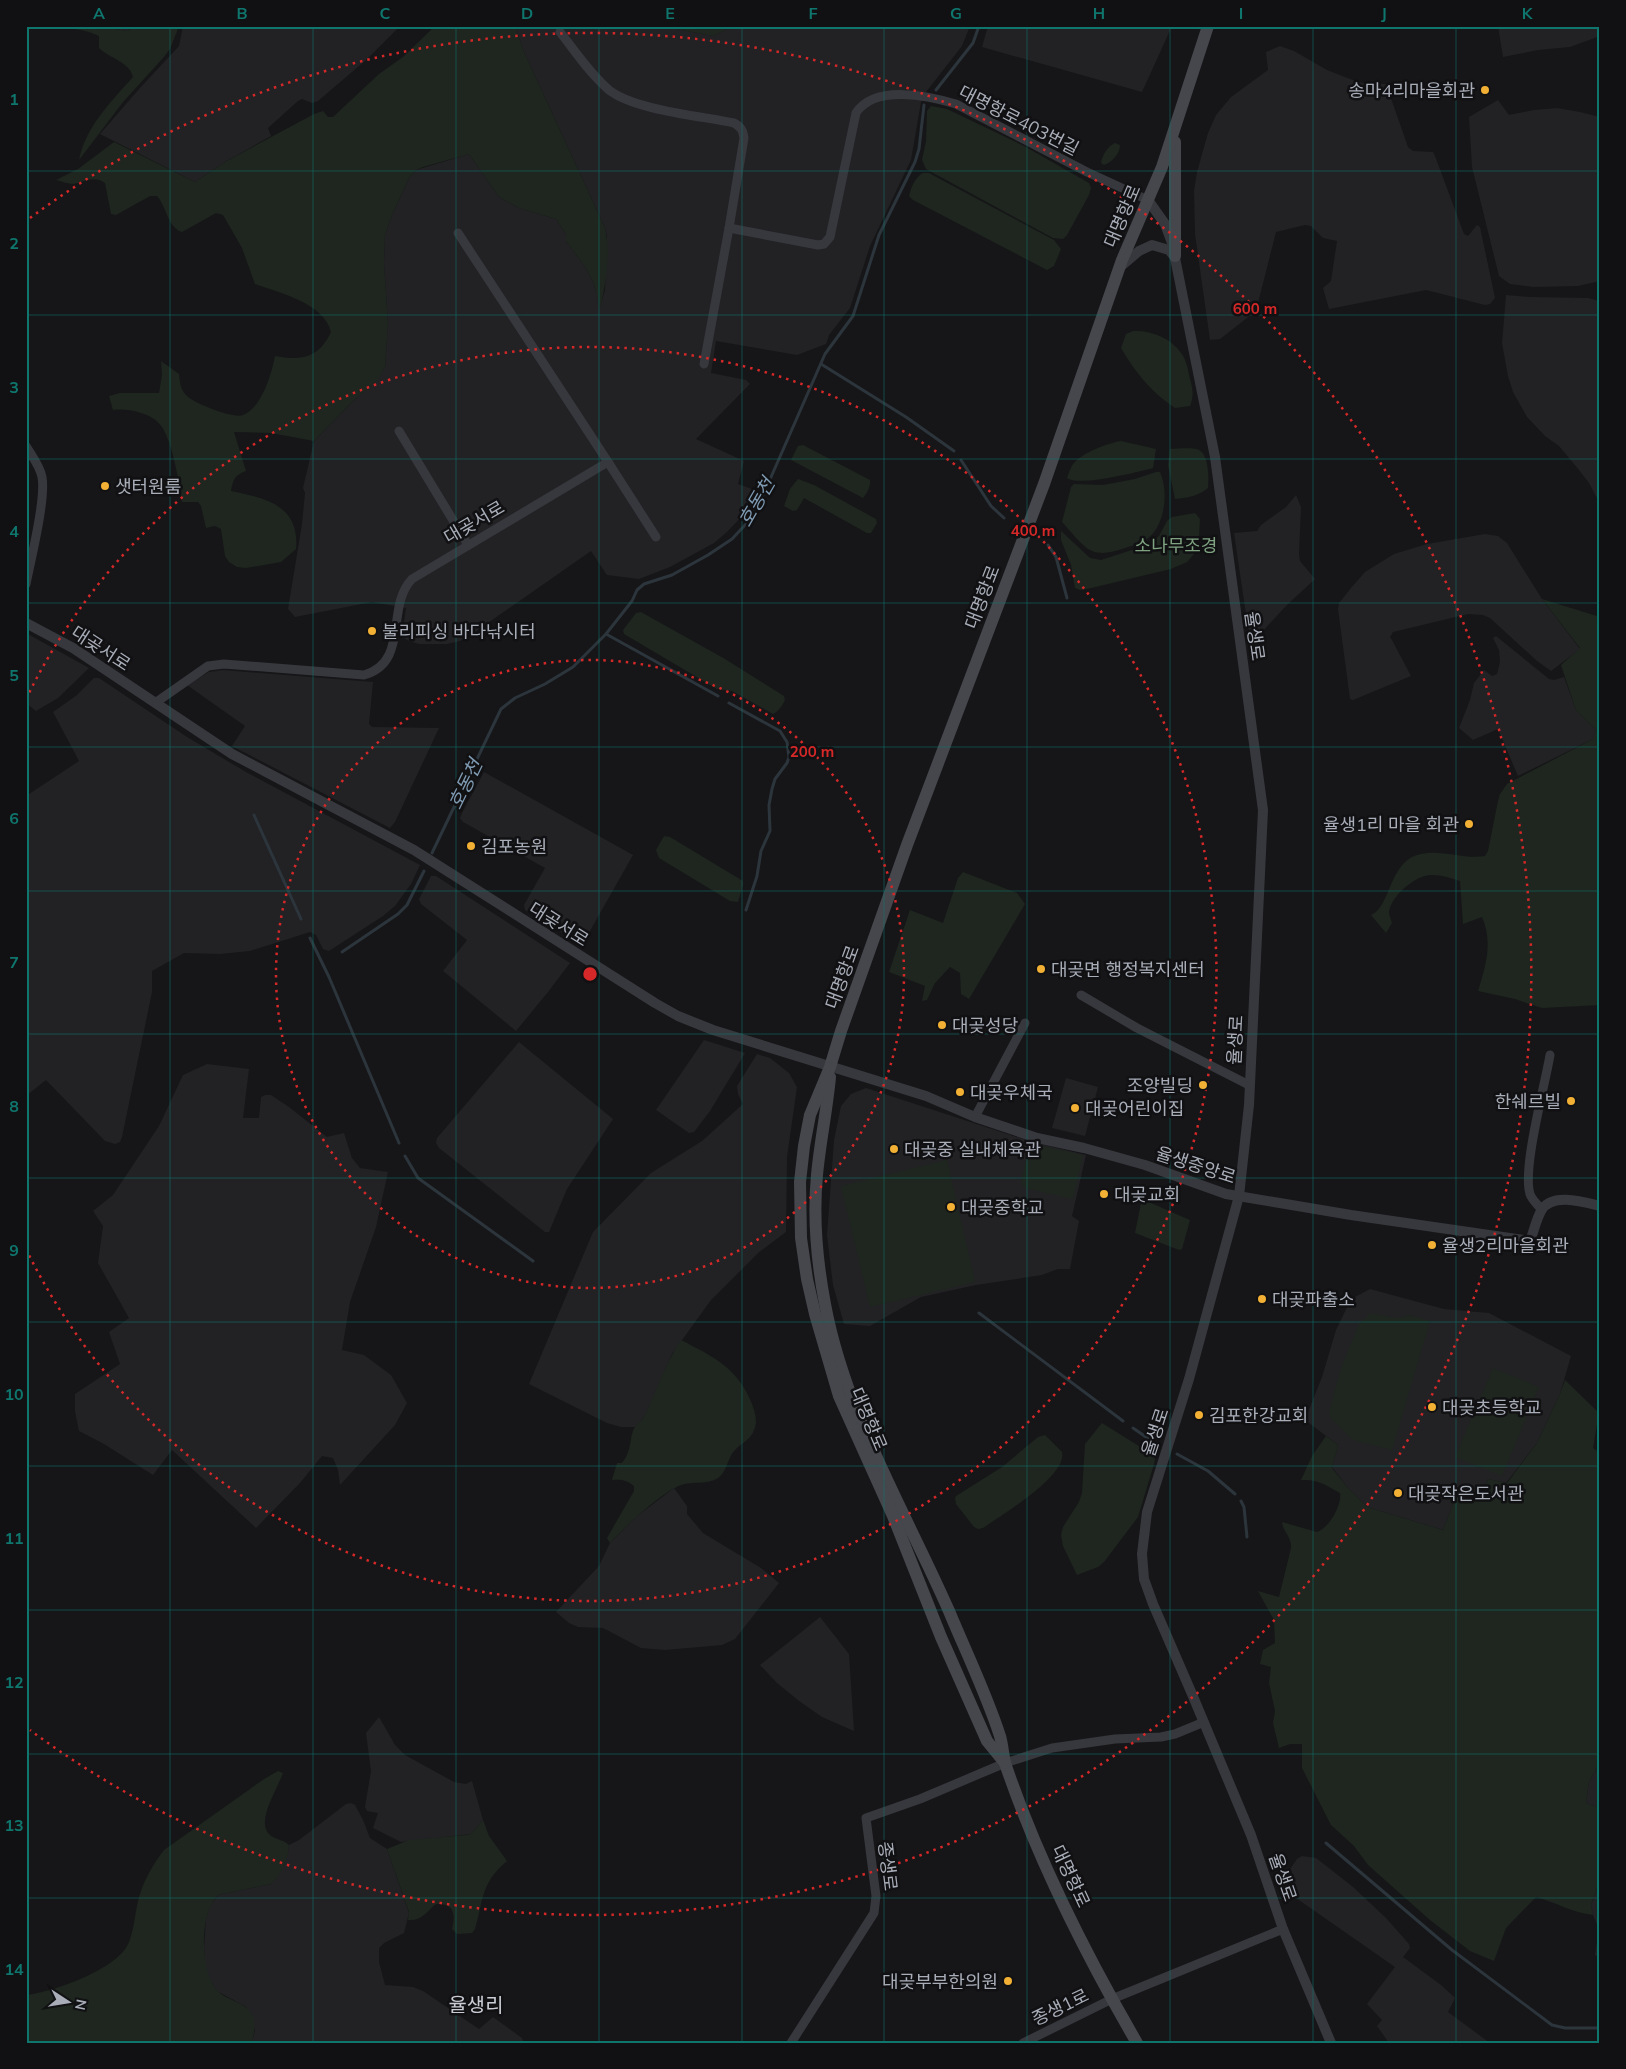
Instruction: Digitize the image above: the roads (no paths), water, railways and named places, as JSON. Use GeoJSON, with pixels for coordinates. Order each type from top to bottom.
{"type":"FeatureCollection","features":[{"type":"Feature","properties":{"kind":"main road","name":"대명항로"},"geometry":{"type":"LineString","coordinates":[[1137,2043],[1112,2000],[1052,1881],[1005,1764],[987,1741],[941,1636],[893,1516],[839,1396],[815,1314],[807,1279],[801,1238],[800,1182],[810,1114],[830,1067],[907,845],[1044,484],[1119,268],[1148,200],[1175,128],[1208,26]]}},
{"type":"Feature","properties":{"kind":"main road"},"geometry":{"type":"LineString","coordinates":[[1175,128],[1173,192],[1175,256]]}},
{"type":"Feature","properties":{"kind":"street"},"geometry":{"type":"LineString","coordinates":[[560,32],[609,90],[624,100],[645,106],[734,123],[740,126],[743,131],[744,138],[729,228],[704,364]]}},
{"type":"Feature","properties":{"kind":"street","name":"대명항로403번길"},"geometry":{"type":"LineString","coordinates":[[729,228],[818,245],[824,244],[830,237],[856,113],[862,104],[869,100],[902,95],[935,98],[956,104],[1087,172],[1148,200]]}},
{"type":"Feature","properties":{"kind":"street","name":"율생로"},"geometry":{"type":"LineString","coordinates":[[1148,200],[1165,224],[1175,256],[1215,457],[1263,810],[1249,1085],[1239,1196],[1189,1379],[1147,1512],[1143,1532],[1142,1554],[1147,1587],[1153,1604],[1251,1835],[1283,1928],[1331,2043]]}},
{"type":"Feature","properties":{"kind":"street"},"geometry":{"type":"LineString","coordinates":[[458,234],[656,537]]}},
{"type":"Feature","properties":{"kind":"street"},"geometry":{"type":"LineString","coordinates":[[1119,268],[1139,251],[1152,245],[1169,250],[1175,256]]}},
{"type":"Feature","properties":{"kind":"street"},"geometry":{"type":"LineString","coordinates":[[399,431],[468,545]]}},
{"type":"Feature","properties":{"kind":"street"},"geometry":{"type":"LineString","coordinates":[[26,446],[39,468],[42,478],[40,510],[26,584]]}},
{"type":"Feature","properties":{"kind":"street","name":"대곶서로"},"geometry":{"type":"LineString","coordinates":[[155,703],[208,666],[224,664],[364,675],[376,672],[386,663],[390,653],[406,585],[432,566],[608,462]]}},
{"type":"Feature","properties":{"kind":"street","name":"대곶서로"},"geometry":{"type":"LineString","coordinates":[[26,623],[73,648],[232,754],[414,850],[607,974],[678,1016],[713,1030],[830,1067]]}},
{"type":"Feature","properties":{"kind":"street","name":"율생로"},"geometry":{"type":"LineString","coordinates":[[1081,996],[1137,1028],[1249,1085]]}},
{"type":"Feature","properties":{"kind":"street"},"geometry":{"type":"LineString","coordinates":[[975,1117],[1025,1023]]}},
{"type":"Feature","properties":{"kind":"street"},"geometry":{"type":"LineString","coordinates":[[1550,1055],[1532,1149],[1528,1179],[1530,1196],[1542,1210],[1547,1205],[1568,1200],[1600,1206]]}},
{"type":"Feature","properties":{"kind":"street","name":"율생중앙로"},"geometry":{"type":"LineString","coordinates":[[830,1067],[926,1096],[975,1117],[1037,1138],[1139,1163],[1222,1193],[1351,1215],[1530,1240],[1542,1210]]}},
{"type":"Feature","properties":{"kind":"street"},"geometry":{"type":"LineString","coordinates":[[1005,1764],[1052,1748],[1115,1739],[1136,1740],[1175,1734],[1204,1722]]}},
{"type":"Feature","properties":{"kind":"street","name":"종생로"},"geometry":{"type":"LineString","coordinates":[[791,2043],[874,1913],[876,1896],[866,1818],[920,1799],[1005,1764]]}},
{"type":"Feature","properties":{"kind":"street"},"geometry":{"type":"LineString","coordinates":[[1112,2000],[1283,1928]]}},
{"type":"Feature","properties":{"kind":"street","name":"종생1로"},"geometry":{"type":"LineString","coordinates":[[1023,2043],[1112,2000]]}},
{"type":"Feature","properties":{"kind":"waterway","name":"호동천"},"geometry":{"type":"LineString","coordinates":[[936,90],[973,43],[979,26]]}},
{"type":"Feature","properties":{"kind":"waterway","name":"호동천"},"geometry":{"type":"LineString","coordinates":[[432,853],[501,709],[515,698],[545,684],[573,667],[606,634],[632,601],[637,590],[644,584],[672,575],[708,555],[732,539],[746,524],[761,500],[825,354],[853,316],[879,235],[915,162],[919,149],[924,105]]}},
{"type":"Feature","properties":{"kind":"waterway"},"geometry":{"type":"LineString","coordinates":[[821,364],[906,417],[954,451]]}},
{"type":"Feature","properties":{"kind":"waterway"},"geometry":{"type":"LineString","coordinates":[[961,460],[991,506],[1004,518]]}},
{"type":"Feature","properties":{"kind":"waterway"},"geometry":{"type":"LineString","coordinates":[[1048,545],[1056,557],[1067,598]]}},
{"type":"Feature","properties":{"kind":"waterway"},"geometry":{"type":"LineString","coordinates":[[606,634],[718,696]]}},
{"type":"Feature","properties":{"kind":"waterway"},"geometry":{"type":"LineString","coordinates":[[729,703],[780,731],[787,742],[789,757],[787,763],[775,779],[772,789],[769,805],[770,831],[761,851],[757,876],[746,910]]}},
{"type":"Feature","properties":{"kind":"waterway"},"geometry":{"type":"LineString","coordinates":[[254,815],[301,919]]}},
{"type":"Feature","properties":{"kind":"waterway","name":"호동천"},"geometry":{"type":"LineString","coordinates":[[342,952],[398,914],[407,905],[424,871]]}},
{"type":"Feature","properties":{"kind":"waterway"},"geometry":{"type":"LineString","coordinates":[[310,938],[329,977],[399,1143]]}},
{"type":"Feature","properties":{"kind":"waterway"},"geometry":{"type":"LineString","coordinates":[[405,1156],[418,1178],[533,1261]]}},
{"type":"Feature","properties":{"kind":"waterway"},"geometry":{"type":"LineString","coordinates":[[979,1313],[1123,1421]]}},
{"type":"Feature","properties":{"kind":"waterway"},"geometry":{"type":"LineString","coordinates":[[1133,1428],[1156,1444]]}},
{"type":"Feature","properties":{"kind":"waterway"},"geometry":{"type":"LineString","coordinates":[[1177,1454],[1208,1471],[1235,1494]]}},
{"type":"Feature","properties":{"kind":"waterway"},"geometry":{"type":"LineString","coordinates":[[1241,1501],[1244,1507],[1247,1537]]}},
{"type":"Feature","properties":{"kind":"waterway"},"geometry":{"type":"LineString","coordinates":[[1326,1843],[1452,1950],[1552,2025],[1565,2028],[1600,2028]]}},
{"type":"Feature","properties":{"kind":"place","name":"송마4리마을회관"},"geometry":{"type":"Point","coordinates":[1485,90]}},
{"type":"Feature","properties":{"kind":"place","name":"샛터원룸"},"geometry":{"type":"Point","coordinates":[105,486]}},
{"type":"Feature","properties":{"kind":"place","name":"불리피싱 바다낚시터"},"geometry":{"type":"Point","coordinates":[372,631]}},
{"type":"Feature","properties":{"kind":"place","name":"율생1리 마을 회관"},"geometry":{"type":"Point","coordinates":[1469,824]}},
{"type":"Feature","properties":{"kind":"place","name":"김포농원"},"geometry":{"type":"Point","coordinates":[471,846]}},
{"type":"Feature","properties":{"kind":"place","name":"대곶면 행정복지센터"},"geometry":{"type":"Point","coordinates":[1041,969]}},
{"type":"Feature","properties":{"kind":"place","name":"대곶성당"},"geometry":{"type":"Point","coordinates":[942,1025]}},
{"type":"Feature","properties":{"kind":"place","name":"조양빌딩"},"geometry":{"type":"Point","coordinates":[1203,1085]}},
{"type":"Feature","properties":{"kind":"place","name":"대곶우체국"},"geometry":{"type":"Point","coordinates":[960,1092]}},
{"type":"Feature","properties":{"kind":"place","name":"한쉐르빌"},"geometry":{"type":"Point","coordinates":[1571,1101]}},
{"type":"Feature","properties":{"kind":"place","name":"대곶어린이집"},"geometry":{"type":"Point","coordinates":[1075,1108]}},
{"type":"Feature","properties":{"kind":"place","name":"대곶중 실내체육관"},"geometry":{"type":"Point","coordinates":[894,1149]}},
{"type":"Feature","properties":{"kind":"place","name":"대곶교회"},"geometry":{"type":"Point","coordinates":[1104,1194]}},
{"type":"Feature","properties":{"kind":"place","name":"대곶중학교"},"geometry":{"type":"Point","coordinates":[951,1207]}},
{"type":"Feature","properties":{"kind":"place","name":"율생2리마을회관"},"geometry":{"type":"Point","coordinates":[1432,1245]}},
{"type":"Feature","properties":{"kind":"place","name":"대곶파출소"},"geometry":{"type":"Point","coordinates":[1262,1299]}},
{"type":"Feature","properties":{"kind":"place","name":"대곶초등학교"},"geometry":{"type":"Point","coordinates":[1432,1407]}},
{"type":"Feature","properties":{"kind":"place","name":"김포한강교회"},"geometry":{"type":"Point","coordinates":[1199,1415]}},
{"type":"Feature","properties":{"kind":"place","name":"대곶작은도서관"},"geometry":{"type":"Point","coordinates":[1398,1493]}},
{"type":"Feature","properties":{"kind":"place","name":"대곶부부한의원"},"geometry":{"type":"Point","coordinates":[1008,1981]}},
{"type":"Feature","properties":{"kind":"district","name":"율생리"},"geometry":{"type":"Point","coordinates":[476,2004]}},
{"type":"Feature","properties":{"kind":"park label","name":"소나무조경"},"geometry":{"type":"Point","coordinates":[1176,545]}}]}
